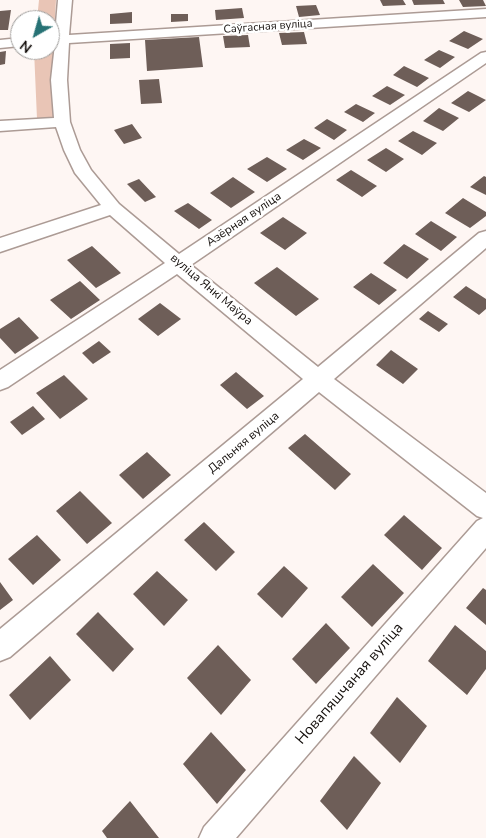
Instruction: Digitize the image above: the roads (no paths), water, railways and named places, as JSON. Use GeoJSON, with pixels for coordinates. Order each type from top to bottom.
{"type":"FeatureCollection","features":[{"type":"Feature","properties":{"kind":"street","name":"вуліца Янкі Маўра"},"geometry":{"type":"LineString","coordinates":[[60,22],[65,0]]}},
{"type":"Feature","properties":{"kind":"street","name":"Саўгасная вуліца"},"geometry":{"type":"LineString","coordinates":[[60,40],[486,13]]}},
{"type":"Feature","properties":{"kind":"street","name":"Азёрная вуліца"},"geometry":{"type":"LineString","coordinates":[[0,381],[178,264],[486,56]]}},
{"type":"Feature","properties":{"kind":"street","name":"вуліца Янкі Маўра"},"geometry":{"type":"LineString","coordinates":[[57,60],[62,122],[72,150],[84,173],[113,208],[178,264],[320,380],[486,508]]}},
{"type":"Feature","properties":{"kind":"street"},"geometry":{"type":"LineString","coordinates":[[0,126],[62,122]]}},
{"type":"Feature","properties":{"kind":"street"},"geometry":{"type":"LineString","coordinates":[[0,245],[113,208]]}},
{"type":"Feature","properties":{"kind":"street","name":"Дальняя вуліца"},"geometry":{"type":"LineString","coordinates":[[0,647],[320,380],[486,238]]}},
{"type":"Feature","properties":{"kind":"street","name":"Новапяшчаная вуліца"},"geometry":{"type":"LineString","coordinates":[[215,838],[486,530]]}}]}
